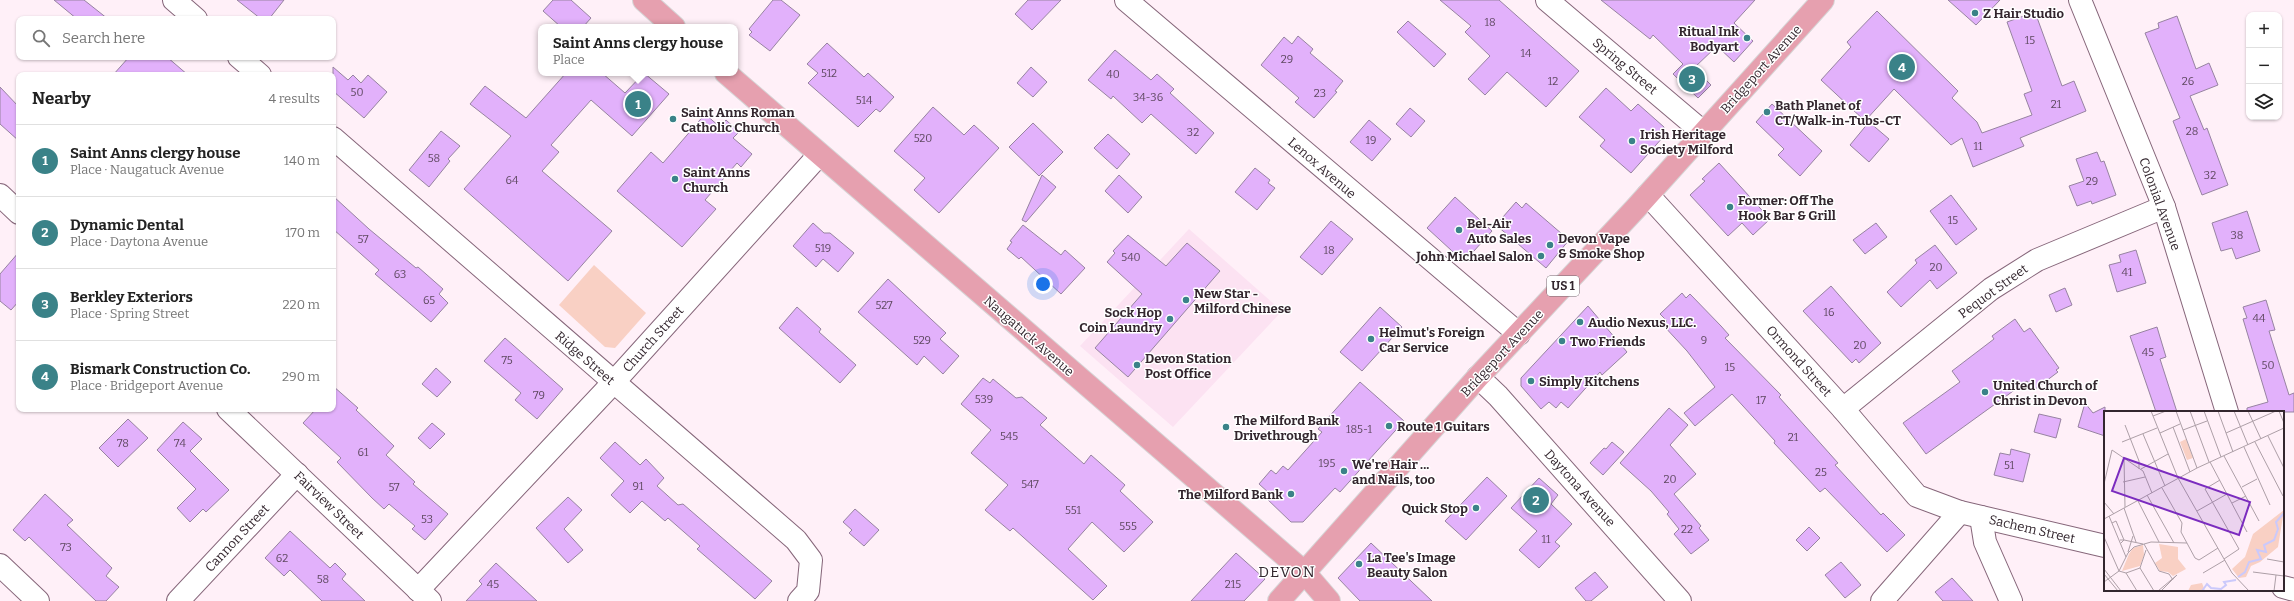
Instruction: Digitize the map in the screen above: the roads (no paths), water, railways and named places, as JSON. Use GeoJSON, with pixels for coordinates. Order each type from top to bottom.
{"type":"FeatureCollection","features":[{"type":"Feature","properties":{"kind":"main road"},"geometry":{"type":"LineString","coordinates":[[644,0],[671,24]]}},
{"type":"Feature","properties":{"kind":"main road","name":"Bridgeport Avenue"},"geometry":{"type":"LineString","coordinates":[[1279,601],[1478,377],[1648,195],[1823,0]]}},
{"type":"Feature","properties":{"kind":"main road","name":"Naugatuck Avenue"},"geometry":{"type":"LineString","coordinates":[[729,76],[819,155],[1304,572],[1329,601]]}},
{"type":"Feature","properties":{"kind":"street"},"geometry":{"type":"LineString","coordinates":[[174,0],[193,16]]}},
{"type":"Feature","properties":{"kind":"street","name":"Lenox Avenue"},"geometry":{"type":"LineString","coordinates":[[1126,0],[1519,334]]}},
{"type":"Feature","properties":{"kind":"street","name":"Spring Street"},"geometry":{"type":"LineString","coordinates":[[1547,0],[1704,133]]}},
{"type":"Feature","properties":{"kind":"street","name":"Colonial Avenue"},"geometry":{"type":"LineString","coordinates":[[2080,0],[2164,207],[2227,411]]}},
{"type":"Feature","properties":{"kind":"street"},"geometry":{"type":"LineString","coordinates":[[243,60],[257,72]]}},
{"type":"Feature","properties":{"kind":"street","name":"Ridge Street"},"geometry":{"type":"LineString","coordinates":[[336,141],[613,383],[796,540],[811,560],[804,596]]}},
{"type":"Feature","properties":{"kind":"street","name":"Church Street"},"geometry":{"type":"LineString","coordinates":[[424,596],[613,383],[819,155]]}},
{"type":"Feature","properties":{"kind":"street"},"geometry":{"type":"LineString","coordinates":[[0,195],[16,210]]}},
{"type":"Feature","properties":{"kind":"street","name":"Ormond Street"},"geometry":{"type":"LineString","coordinates":[[1648,195],[1843,409],[1917,496],[1960,512]]}},
{"type":"Feature","properties":{"kind":"street","name":"Pequot Street"},"geometry":{"type":"LineString","coordinates":[[1843,409],[1991,289],[2037,260],[2164,207]]}},
{"type":"Feature","properties":{"kind":"street","name":"Daytona Avenue"},"geometry":{"type":"LineString","coordinates":[[1478,377],[1498,396],[1680,601]]}},
{"type":"Feature","properties":{"kind":"street","name":"Fairview Street"},"geometry":{"type":"LineString","coordinates":[[231,412],[424,596]]}},
{"type":"Feature","properties":{"kind":"street","name":"Cannon Street"},"geometry":{"type":"LineString","coordinates":[[178,601],[297,474]]}},
{"type":"Feature","properties":{"kind":"street"},"geometry":{"type":"LineString","coordinates":[[1882,601],[1960,512]]}},
{"type":"Feature","properties":{"kind":"street","name":"Sachem Street"},"geometry":{"type":"LineString","coordinates":[[1960,512],[2104,546]]}},
{"type":"Feature","properties":{"kind":"street"},"geometry":{"type":"LineString","coordinates":[[1981,517],[1985,542],[2011,601]]}},
{"type":"Feature","properties":{"kind":"street"},"geometry":{"type":"LineString","coordinates":[[0,565],[38,601]]}},
{"type":"Feature","properties":{"kind":"street"},"geometry":{"type":"LineString","coordinates":[[2284,587],[2294,590]]}},
{"type":"Feature","properties":{"kind":"place","name":"Z Hair Studio"},"geometry":{"type":"Point","coordinates":[1975,13]}},
{"type":"Feature","properties":{"kind":"place","name":"Ritual Ink Bodyart"},"geometry":{"type":"Point","coordinates":[1747,38]}},
{"type":"Feature","properties":{"kind":"place","name":"Bismark Construction Co."},"geometry":{"type":"Point","coordinates":[1902,67]}},
{"type":"Feature","properties":{"kind":"place","name":"Berkley Exteriors"},"geometry":{"type":"Point","coordinates":[1692,79]}},
{"type":"Feature","properties":{"kind":"place","name":"Saint Anns clergy house"},"geometry":{"type":"Point","coordinates":[638,104]}},
{"type":"Feature","properties":{"kind":"place","name":"Bath Planet of CT/Walk-in-Tubs-CT"},"geometry":{"type":"Point","coordinates":[1767,112]}},
{"type":"Feature","properties":{"kind":"place","name":"Saint Anns Roman Catholic Church"},"geometry":{"type":"Point","coordinates":[673,119]}},
{"type":"Feature","properties":{"kind":"place","name":"Irish Heritage Society Milford"},"geometry":{"type":"Point","coordinates":[1632,141]}},
{"type":"Feature","properties":{"kind":"place","name":"Saint Anns Church"},"geometry":{"type":"Point","coordinates":[675,179]}},
{"type":"Feature","properties":{"kind":"place","name":"Former: Off The Hook Bar & Grill"},"geometry":{"type":"Point","coordinates":[1730,207]}},
{"type":"Feature","properties":{"kind":"place","name":"Bel-Air Auto Sales"},"geometry":{"type":"Point","coordinates":[1459,230]}},
{"type":"Feature","properties":{"kind":"place","name":"Devon Vape & Smoke Shop"},"geometry":{"type":"Point","coordinates":[1550,245]}},
{"type":"Feature","properties":{"kind":"place","name":"John Michael Salon"},"geometry":{"type":"Point","coordinates":[1541,256]}},
{"type":"Feature","properties":{"kind":"place","name":"New Star - Milford Chinese"},"geometry":{"type":"Point","coordinates":[1186,300]}},
{"type":"Feature","properties":{"kind":"place","name":"Sock Hop Coin Laundry"},"geometry":{"type":"Point","coordinates":[1170,319]}},
{"type":"Feature","properties":{"kind":"place","name":"Audio Nexus, LLC."},"geometry":{"type":"Point","coordinates":[1580,322]}},
{"type":"Feature","properties":{"kind":"place","name":"Helmut's Foreign Car Service"},"geometry":{"type":"Point","coordinates":[1371,339]}},
{"type":"Feature","properties":{"kind":"place","name":"Two Friends"},"geometry":{"type":"Point","coordinates":[1562,341]}},
{"type":"Feature","properties":{"kind":"place","name":"Devon Station Post Office"},"geometry":{"type":"Point","coordinates":[1137,365]}},
{"type":"Feature","properties":{"kind":"place","name":"Simply Kitchens"},"geometry":{"type":"Point","coordinates":[1531,381]}},
{"type":"Feature","properties":{"kind":"place","name":"United Church of Christ in Devon"},"geometry":{"type":"Point","coordinates":[1985,392]}},
{"type":"Feature","properties":{"kind":"place","name":"Route 1 Guitars"},"geometry":{"type":"Point","coordinates":[1389,426]}},
{"type":"Feature","properties":{"kind":"place","name":"The Milford Bank Drivethrough"},"geometry":{"type":"Point","coordinates":[1226,427]}},
{"type":"Feature","properties":{"kind":"place","name":"We're Hair ... and Nails, too"},"geometry":{"type":"Point","coordinates":[1344,471]}},
{"type":"Feature","properties":{"kind":"place","name":"The Milford Bank"},"geometry":{"type":"Point","coordinates":[1291,494]}},
{"type":"Feature","properties":{"kind":"place","name":"Dynamic Dental"},"geometry":{"type":"Point","coordinates":[1536,500]}},
{"type":"Feature","properties":{"kind":"place","name":"Quick Stop"},"geometry":{"type":"Point","coordinates":[1476,508]}},
{"type":"Feature","properties":{"kind":"place","name":"La Tee's Image Beauty Salon"},"geometry":{"type":"Point","coordinates":[1359,564]}},
{"type":"Feature","properties":{"kind":"district","name":"DEVON"},"geometry":{"type":"Point","coordinates":[1287,572]}}]}
